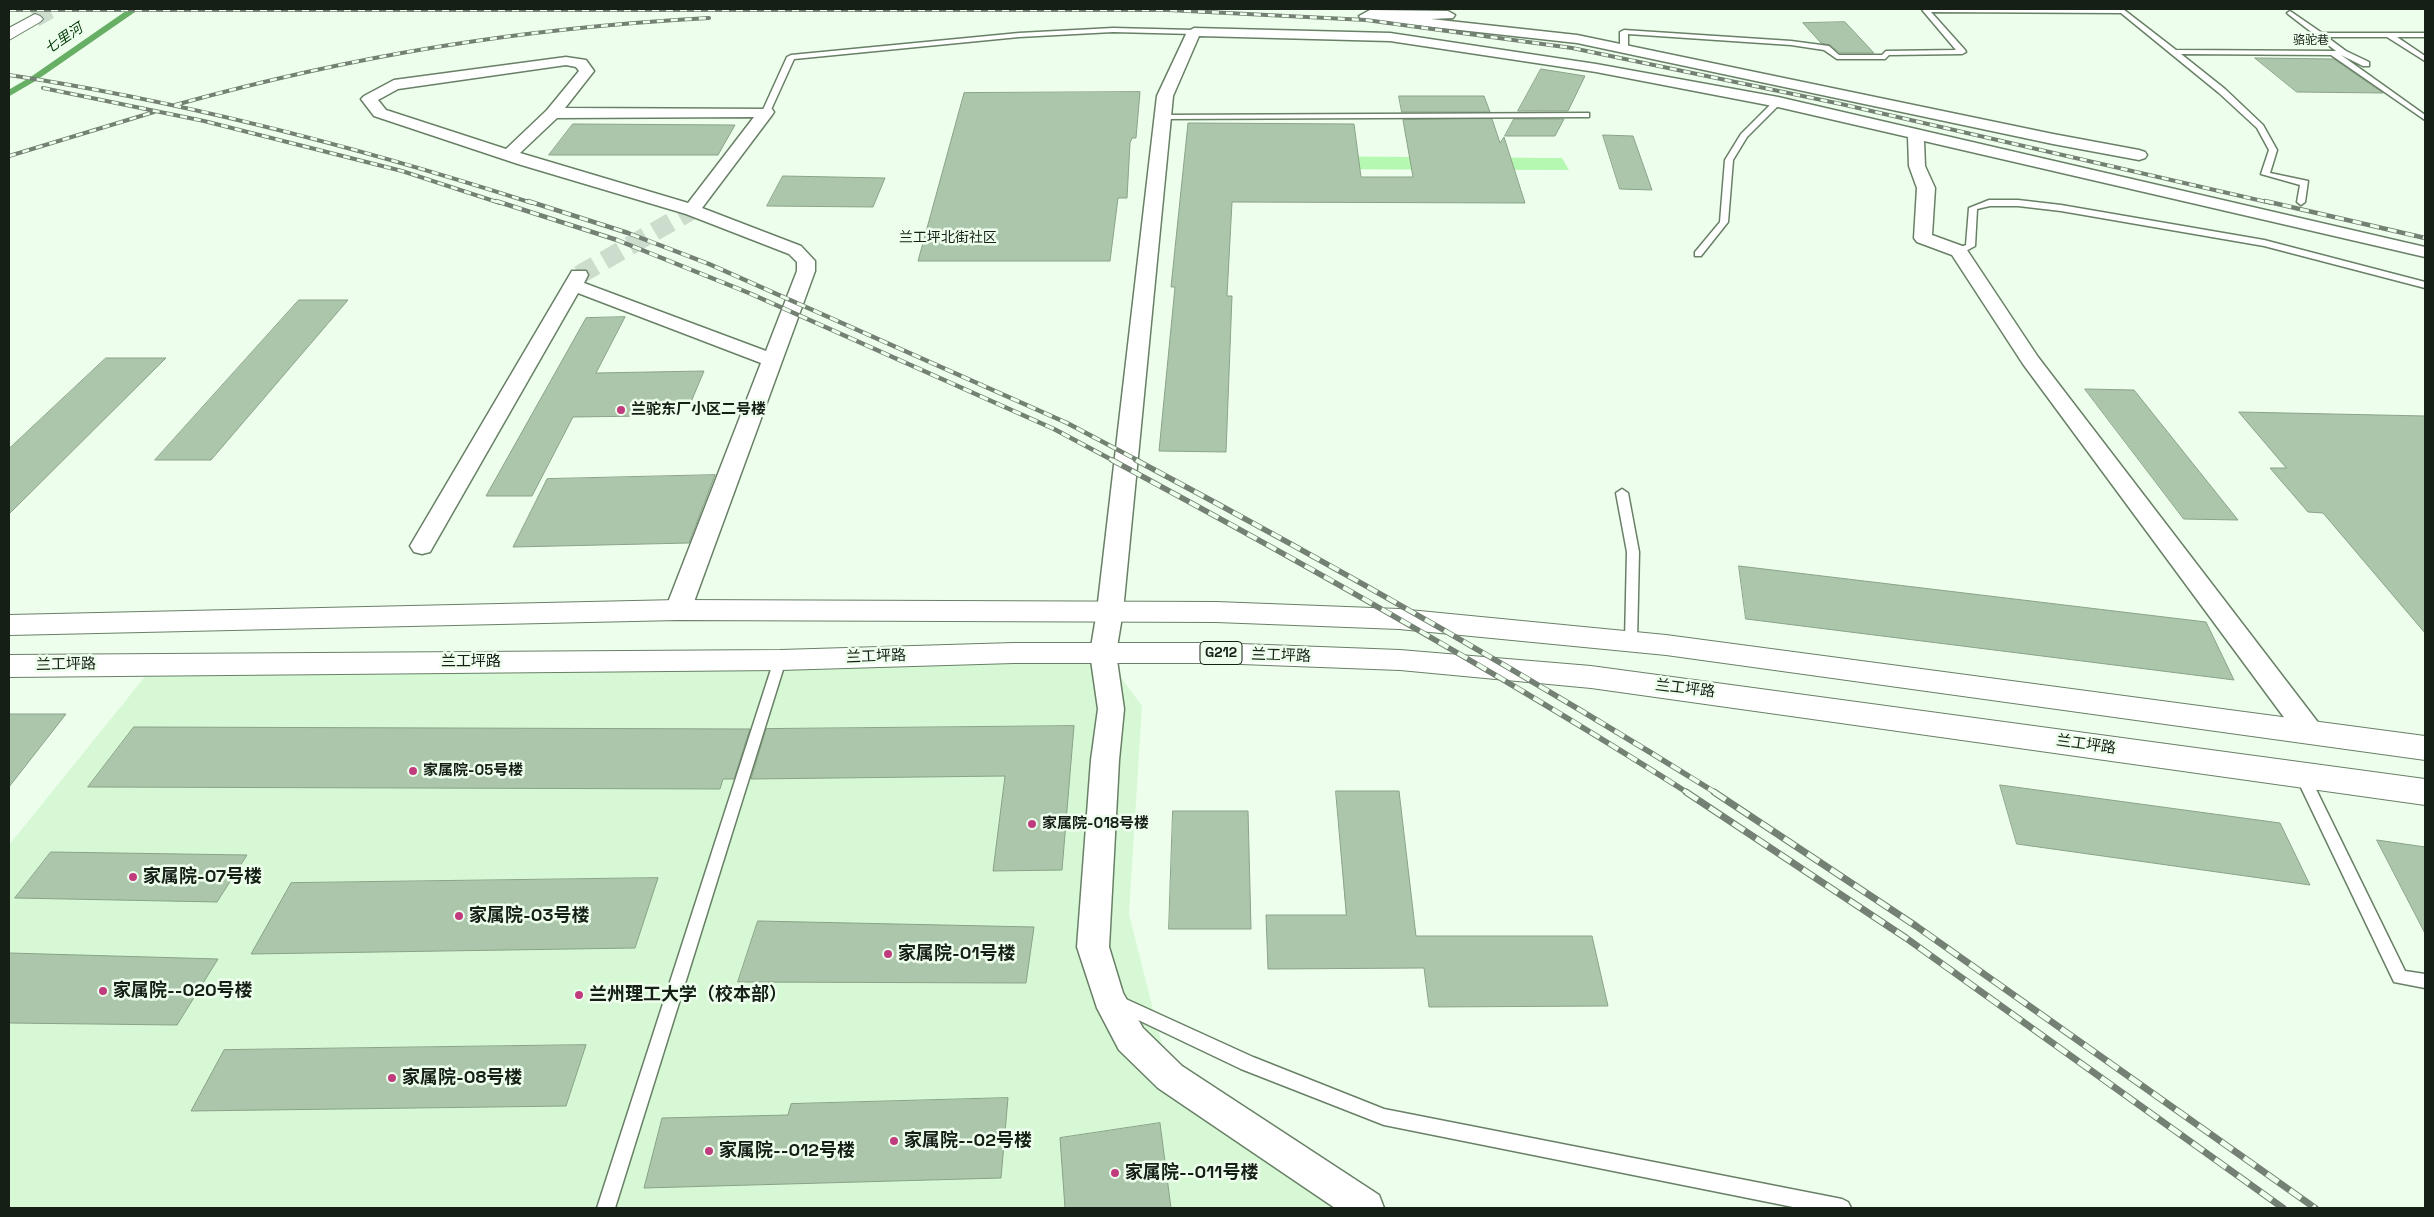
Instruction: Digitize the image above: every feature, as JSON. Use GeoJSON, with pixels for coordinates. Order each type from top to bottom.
{"type":"FeatureCollection","features":[{"type":"Feature","properties":{"kind":"main road"},"geometry":{"type":"LineString","coordinates":[[9,35],[35,19]]}},
{"type":"Feature","properties":{"kind":"main road"},"geometry":{"type":"LineString","coordinates":[[9,625],[678,610],[1216,612],[1399,619],[1631,641],[2425,748]]}},
{"type":"Feature","properties":{"kind":"main road","name":"兰工坪路"},"geometry":{"type":"LineString","coordinates":[[9,666],[780,660],[1014,653],[1214,653],[1390,660],[1591,677],[2425,792]]}},
{"type":"Feature","properties":{"kind":"street"},"geometry":{"type":"LineString","coordinates":[[1448,15],[1370,14],[1366,16],[1577,39],[2053,139],[2139,155]]}},
{"type":"Feature","properties":{"kind":"street"},"geometry":{"type":"LineString","coordinates":[[1366,1208],[1170,1077],[1131,1039],[1108,998],[1093,947],[1105,760],[1111,709],[1103,653],[1110,612],[1165,96],[1194,32],[1390,37],[1587,66],[1778,102],[2425,252]]}},
{"type":"Feature","properties":{"kind":"street"},"geometry":{"type":"LineString","coordinates":[[509,155],[553,113],[587,72],[581,63],[566,61],[394,85],[369,99],[380,113],[509,155],[692,210],[796,250],[806,261],[806,271],[678,610]]}},
{"type":"Feature","properties":{"kind":"street"},"geometry":{"type":"LineString","coordinates":[[553,113],[766,112]]}},
{"type":"Feature","properties":{"kind":"street"},"geometry":{"type":"LineString","coordinates":[[692,210],[766,112]]}},
{"type":"Feature","properties":{"kind":"street"},"geometry":{"type":"LineString","coordinates":[[1916,133],[1917,166],[1926,188],[1923,238],[1959,251],[2030,360],[2310,732]]}},
{"type":"Feature","properties":{"kind":"street"},"geometry":{"type":"LineString","coordinates":[[422,546],[576,280],[772,360]]}},
{"type":"Feature","properties":{"kind":"lane"},"geometry":{"type":"LineString","coordinates":[[1624,49],[1624,32],[1791,43],[1826,48],[1837,57],[1885,56],[1886,53],[1962,52],[1926,10],[2123,11],[2222,91],[2260,127],[2273,150],[2265,174],[2305,183],[2301,202]]}},
{"type":"Feature","properties":{"kind":"lane"},"geometry":{"type":"LineString","coordinates":[[2290,14],[2320,35]]}},
{"type":"Feature","properties":{"kind":"lane"},"geometry":{"type":"LineString","coordinates":[[766,112],[791,57],[1019,35],[1113,30],[1194,32]]}},
{"type":"Feature","properties":{"kind":"lane","name":"骆驼巷"},"geometry":{"type":"LineString","coordinates":[[2320,35],[2425,35]]}},
{"type":"Feature","properties":{"kind":"lane","name":"骆驼巷"},"geometry":{"type":"LineString","coordinates":[[2320,35],[2343,53]]}},
{"type":"Feature","properties":{"kind":"lane"},"geometry":{"type":"LineString","coordinates":[[2389,35],[2425,58]]}},
{"type":"Feature","properties":{"kind":"lane","name":"骆驼巷"},"geometry":{"type":"LineString","coordinates":[[2175,52],[2343,53]]}},
{"type":"Feature","properties":{"kind":"lane"},"geometry":{"type":"LineString","coordinates":[[2333,53],[2425,118]]}},
{"type":"Feature","properties":{"kind":"lane"},"geometry":{"type":"LineString","coordinates":[[2343,53],[2366,64]]}},
{"type":"Feature","properties":{"kind":"lane"},"geometry":{"type":"LineString","coordinates":[[1698,254],[1724,222],[1729,160],[1744,136],[1778,102]]}},
{"type":"Feature","properties":{"kind":"lane"},"geometry":{"type":"LineString","coordinates":[[1163,117],[1586,115]]}},
{"type":"Feature","properties":{"kind":"lane"},"geometry":{"type":"LineString","coordinates":[[1959,251],[1970,246],[1973,208],[1989,203],[2018,203],[2061,208],[2264,243],[2425,285]]}},
{"type":"Feature","properties":{"kind":"lane"},"geometry":{"type":"LineString","coordinates":[[1622,493],[1633,552],[1631,641]]}},
{"type":"Feature","properties":{"kind":"lane"},"geometry":{"type":"LineString","coordinates":[[606,1208],[780,660]]}},
{"type":"Feature","properties":{"kind":"lane"},"geometry":{"type":"LineString","coordinates":[[2302,775],[2400,977],[2425,981]]}},
{"type":"Feature","properties":{"kind":"lane"},"geometry":{"type":"LineString","coordinates":[[1108,998],[1247,1063],[1384,1117],[1842,1208]]}},
{"type":"Feature","properties":{"kind":"shaded area","name":"兰州理工大学（校本部）"},"geometry":{"type":"Polygon","coordinates":[[[1103,653],[1142,706],[1129,914],[1170,1077],[1366,1208],[9,1208],[9,845],[156,663],[1103,653]]]}},
{"type":"Feature","properties":{"kind":"green space"},"geometry":{"type":"Polygon","coordinates":[[[1271,156],[1562,158],[1569,170],[1268,169],[1271,156]]]}},
{"type":"Feature","properties":{"kind":"building"},"geometry":{"type":"Polygon","coordinates":[[[1845,22],[1874,53],[1840,53],[1830,45],[1821,43],[1803,23],[1845,22]]]}},
{"type":"Feature","properties":{"kind":"building"},"geometry":{"type":"Polygon","coordinates":[[[2255,58],[2334,59],[2383,93],[2297,92],[2255,58]]]}},
{"type":"Feature","properties":{"kind":"building"},"geometry":{"type":"Polygon","coordinates":[[[1541,69],[1585,76],[1568,111],[1518,111],[1541,69]]]}},
{"type":"Feature","properties":{"kind":"building"},"geometry":{"type":"Polygon","coordinates":[[[1140,92],[1136,138],[1132,138],[1130,143],[1127,198],[1118,198],[1110,261],[918,261],[964,93],[1140,92]]]}},
{"type":"Feature","properties":{"kind":"building"},"geometry":{"type":"Polygon","coordinates":[[[1399,96],[1484,96],[1490,112],[1402,112],[1399,96]]]}},
{"type":"Feature","properties":{"kind":"building"},"geometry":{"type":"Polygon","coordinates":[[[1492,119],[1500,143],[1504,137],[1525,203],[1232,202],[1227,296],[1232,296],[1226,452],[1159,451],[1175,287],[1171,287],[1188,123],[1354,124],[1361,177],[1413,177],[1403,120],[1492,119]]]}},
{"type":"Feature","properties":{"kind":"building"},"geometry":{"type":"Polygon","coordinates":[[[1514,119],[1564,119],[1555,136],[1505,136],[1514,119]]]}},
{"type":"Feature","properties":{"kind":"building"},"geometry":{"type":"Polygon","coordinates":[[[573,124],[735,125],[718,155],[549,155],[573,124]]]}},
{"type":"Feature","properties":{"kind":"building"},"geometry":{"type":"Polygon","coordinates":[[[1603,135],[1633,136],[1652,190],[1620,189],[1603,135]]]}},
{"type":"Feature","properties":{"kind":"building"},"geometry":{"type":"Polygon","coordinates":[[[783,176],[885,178],[873,207],[767,206],[783,176]]]}},
{"type":"Feature","properties":{"kind":"building"},"geometry":{"type":"Polygon","coordinates":[[[299,300],[348,300],[211,460],[155,460],[299,300]]]}},
{"type":"Feature","properties":{"kind":"building","name":"兰驼东厂小区二号楼"},"geometry":{"type":"Polygon","coordinates":[[[625,317],[596,373],[704,371],[691,402],[652,403],[646,416],[573,417],[532,496],[486,496],[586,318],[625,317]]]}},
{"type":"Feature","properties":{"kind":"building"},"geometry":{"type":"Polygon","coordinates":[[[106,358],[166,358],[9,514],[9,449],[106,358]]]}},
{"type":"Feature","properties":{"kind":"building"},"geometry":{"type":"Polygon","coordinates":[[[2085,389],[2134,390],[2238,520],[2184,519],[2085,389]]]}},
{"type":"Feature","properties":{"kind":"building"},"geometry":{"type":"Polygon","coordinates":[[[2239,412],[2425,416],[2425,633],[2323,513],[2308,512],[2270,468],[2286,468],[2239,412]]]}},
{"type":"Feature","properties":{"kind":"building"},"geometry":{"type":"Polygon","coordinates":[[[715,475],[689,543],[513,547],[547,479],[715,475]]]}},
{"type":"Feature","properties":{"kind":"building"},"geometry":{"type":"Polygon","coordinates":[[[1739,566],[2206,622],[2234,680],[1746,619],[1739,566]]]}},
{"type":"Feature","properties":{"kind":"building"},"geometry":{"type":"Polygon","coordinates":[[[9,714],[66,714],[9,787],[9,714]]]}},
{"type":"Feature","properties":{"kind":"building","name":"家属院-018号楼"},"geometry":{"type":"Polygon","coordinates":[[[1074,726],[1062,870],[993,871],[1005,776],[751,779],[766,729],[1074,726]]]}},
{"type":"Feature","properties":{"kind":"building","name":"家属院-05号楼"},"geometry":{"type":"Polygon","coordinates":[[[134,727],[750,729],[734,779],[723,779],[720,789],[88,787],[134,727]]]}},
{"type":"Feature","properties":{"kind":"building"},"geometry":{"type":"Polygon","coordinates":[[[2000,785],[2280,823],[2310,885],[2017,844],[2000,785]]]}},
{"type":"Feature","properties":{"kind":"building"},"geometry":{"type":"Polygon","coordinates":[[[1336,791],[1399,791],[1416,936],[1592,936],[1608,1006],[1429,1007],[1424,968],[1268,969],[1266,915],[1346,915],[1336,791]]]}},
{"type":"Feature","properties":{"kind":"building"},"geometry":{"type":"Polygon","coordinates":[[[1173,811],[1248,811],[1251,929],[1169,929],[1173,811]]]}},
{"type":"Feature","properties":{"kind":"building"},"geometry":{"type":"Polygon","coordinates":[[[2377,840],[2425,847],[2425,933],[2377,840]]]}},
{"type":"Feature","properties":{"kind":"building","name":"家属院-07号楼"},"geometry":{"type":"Polygon","coordinates":[[[51,852],[247,855],[217,902],[15,898],[51,852]]]}},
{"type":"Feature","properties":{"kind":"building","name":"家属院-03号楼"},"geometry":{"type":"Polygon","coordinates":[[[658,878],[635,948],[251,954],[291,883],[658,878]]]}},
{"type":"Feature","properties":{"kind":"building","name":"家属院-01号楼"},"geometry":{"type":"Polygon","coordinates":[[[758,921],[1034,927],[1026,983],[738,982],[758,921]]]}},
{"type":"Feature","properties":{"kind":"building","name":"家属院--020号楼"},"geometry":{"type":"Polygon","coordinates":[[[9,953],[218,959],[177,1025],[9,1023],[9,953]]]}},
{"type":"Feature","properties":{"kind":"building","name":"家属院-08号楼"},"geometry":{"type":"Polygon","coordinates":[[[586,1045],[566,1106],[191,1111],[224,1050],[586,1045]]]}},
{"type":"Feature","properties":{"kind":"building","name":"家属院--02号楼"},"geometry":{"type":"Polygon","coordinates":[[[1008,1098],[1001,1178],[644,1188],[662,1118],[788,1115],[791,1104],[1008,1098]]]}},
{"type":"Feature","properties":{"kind":"building","name":"家属院--011号楼"},"geometry":{"type":"Polygon","coordinates":[[[1160,1123],[1171,1208],[1065,1208],[1060,1138],[1160,1123]]]}},
{"type":"Feature","properties":{"kind":"waterway","name":"七里河"},"geometry":{"type":"LineString","coordinates":[[9,93],[33,79],[134,9]]}},
{"type":"Feature","properties":{"kind":"tunnel"},"geometry":{"type":"LineString","coordinates":[[35,19],[52,9]]}},
{"type":"Feature","properties":{"kind":"tunnel"},"geometry":{"type":"LineString","coordinates":[[579,275],[692,210]]}},
{"type":"Feature","properties":{"kind":"railway"},"geometry":{"type":"LineString","coordinates":[[9,10],[1168,10],[1366,20],[1572,48],[1841,104],[2271,203]]}},
{"type":"Feature","properties":{"kind":"railway"},"geometry":{"type":"LineString","coordinates":[[175,105],[308,72],[440,46],[572,29],[709,18]]}},
{"type":"Feature","properties":{"kind":"railway"},"geometry":{"type":"LineString","coordinates":[[9,75],[142,99],[273,128],[338,145],[532,203]]}},
{"type":"Feature","properties":{"kind":"railway"},"geometry":{"type":"LineString","coordinates":[[43,88],[204,121],[402,171],[500,203]]}},
{"type":"Feature","properties":{"kind":"railway"},"geometry":{"type":"LineString","coordinates":[[9,156],[154,112]]}},
{"type":"Feature","properties":{"kind":"railway"},"geometry":{"type":"LineString","coordinates":[[496,201],[617,240],[749,293],[1054,429],[1114,461]]}},
{"type":"Feature","properties":{"kind":"railway"},"geometry":{"type":"LineString","coordinates":[[528,201],[628,233],[709,264],[1067,423],[1139,461]]}},
{"type":"Feature","properties":{"kind":"railway"},"geometry":{"type":"LineString","coordinates":[[2265,201],[2425,238]]}},
{"type":"Feature","properties":{"kind":"railway"},"geometry":{"type":"LineString","coordinates":[[1112,460],[1403,621],[1547,706],[1688,793]]}},
{"type":"Feature","properties":{"kind":"railway"},"geometry":{"type":"LineString","coordinates":[[1136,460],[1283,540],[1501,663],[1716,793]]}},
{"type":"Feature","properties":{"kind":"railway"},"geometry":{"type":"LineString","coordinates":[[1686,792],[1906,938],[2283,1208]]}},
{"type":"Feature","properties":{"kind":"railway"},"geometry":{"type":"LineString","coordinates":[[1714,792],[1916,926],[2315,1208]]}},
{"type":"Feature","properties":{"kind":"place","name":"兰驼东厂小区二号楼"},"geometry":{"type":"Point","coordinates":[621,410]}},
{"type":"Feature","properties":{"kind":"place","name":"家属院-05号楼"},"geometry":{"type":"Point","coordinates":[413,771]}},
{"type":"Feature","properties":{"kind":"place","name":"家属院-018号楼"},"geometry":{"type":"Point","coordinates":[1032,824]}},
{"type":"Feature","properties":{"kind":"place","name":"家属院-07号楼"},"geometry":{"type":"Point","coordinates":[133,877]}},
{"type":"Feature","properties":{"kind":"place","name":"家属院-03号楼"},"geometry":{"type":"Point","coordinates":[459,916]}},
{"type":"Feature","properties":{"kind":"place","name":"家属院-01号楼"},"geometry":{"type":"Point","coordinates":[888,954]}},
{"type":"Feature","properties":{"kind":"place","name":"家属院--020号楼"},"geometry":{"type":"Point","coordinates":[103,991]}},
{"type":"Feature","properties":{"kind":"place","name":"兰州理工大学（校本部）"},"geometry":{"type":"Point","coordinates":[579,995]}},
{"type":"Feature","properties":{"kind":"place","name":"家属院-08号楼"},"geometry":{"type":"Point","coordinates":[392,1078]}},
{"type":"Feature","properties":{"kind":"place","name":"家属院--02号楼"},"geometry":{"type":"Point","coordinates":[894,1141]}},
{"type":"Feature","properties":{"kind":"place","name":"家属院--012号楼"},"geometry":{"type":"Point","coordinates":[709,1151]}},
{"type":"Feature","properties":{"kind":"place","name":"家属院--011号楼"},"geometry":{"type":"Point","coordinates":[1115,1173]}},
{"type":"Feature","properties":{"kind":"district","name":"兰工坪北街社区"},"geometry":{"type":"Point","coordinates":[948,238]}}]}
